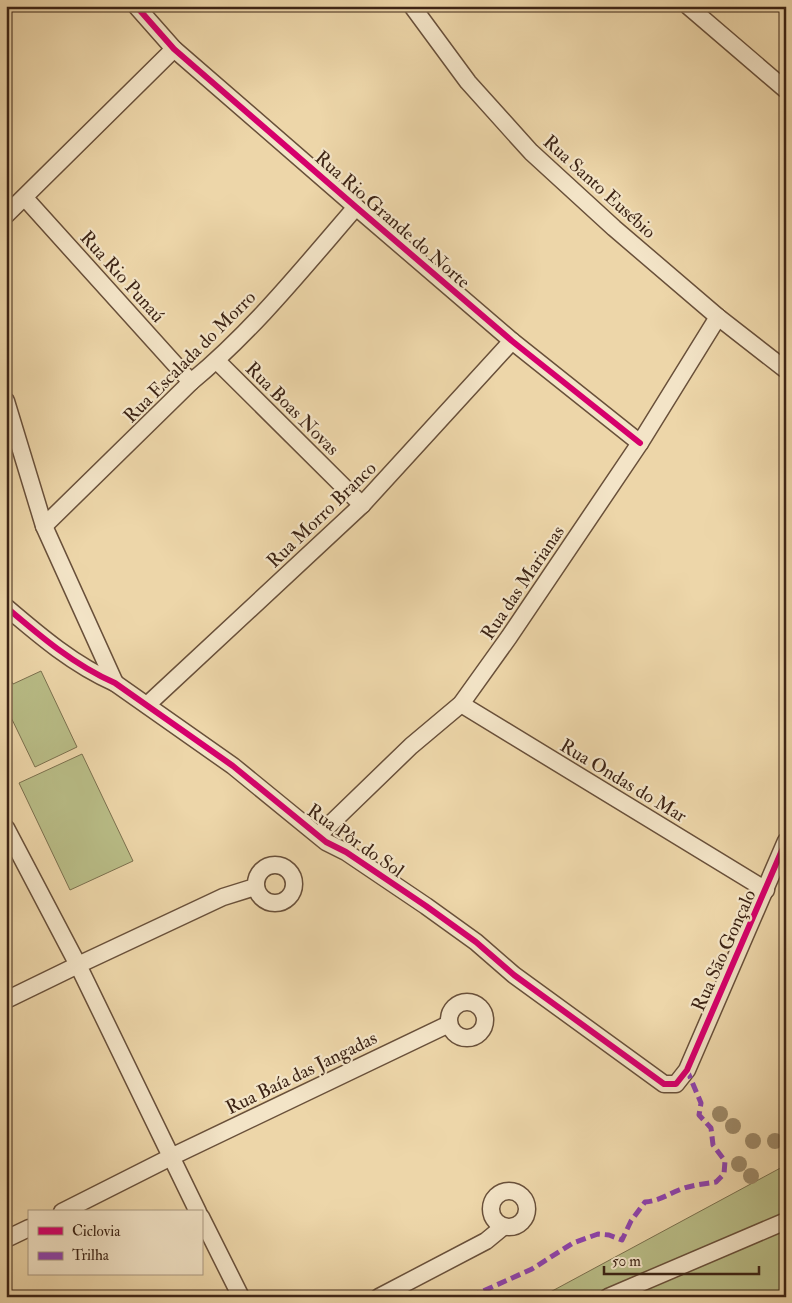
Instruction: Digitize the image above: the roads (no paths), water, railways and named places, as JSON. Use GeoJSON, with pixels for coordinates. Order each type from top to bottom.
{"type":"FeatureCollection","features":[{"type":"Feature","properties":{"kind":"street","name":"Rua Rio Grande do Norte"},"geometry":{"type":"LineString","coordinates":[[136,6],[174,49],[356,207],[512,341],[640,443]]}},
{"type":"Feature","properties":{"kind":"street","name":"Rua Santo Eusébio"},"geometry":{"type":"LineString","coordinates":[[412,6],[468,82],[532,152],[614,228],[718,317],[786,370]]}},
{"type":"Feature","properties":{"kind":"street"},"geometry":{"type":"LineString","coordinates":[[688,6],[786,90]]}},
{"type":"Feature","properties":{"kind":"street"},"geometry":{"type":"LineString","coordinates":[[6,215],[174,49]]}},
{"type":"Feature","properties":{"kind":"street","name":"Rua Rio Punaú"},"geometry":{"type":"LineString","coordinates":[[25,198],[191,382]]}},
{"type":"Feature","properties":{"kind":"street","name":"Rua Escalada do Morro"},"geometry":{"type":"LineString","coordinates":[[44,526],[191,382],[217,361],[290,283],[356,207]]}},
{"type":"Feature","properties":{"kind":"street","name":"Rua das Marianas"},"geometry":{"type":"LineString","coordinates":[[319,834],[411,746],[461,704],[520,621],[640,443],[718,317]]}},
{"type":"Feature","properties":{"kind":"street","name":"Rua Morro Branco"},"geometry":{"type":"LineString","coordinates":[[147,705],[362,505],[512,341]]}},
{"type":"Feature","properties":{"kind":"street","name":"Rua Boas Novas"},"geometry":{"type":"LineString","coordinates":[[217,361],[362,505]]}},
{"type":"Feature","properties":{"kind":"street"},"geometry":{"type":"LineString","coordinates":[[6,401],[44,526],[115,683]]}},
{"type":"Feature","properties":{"kind":"street","name":"Rua Pôr do Sol"},"geometry":{"type":"LineString","coordinates":[[6,607],[71,658],[93,673],[115,683],[233,766],[319,834],[326,842],[346,852],[462,932],[514,975],[664,1084],[676,1084],[687,1070]]}},
{"type":"Feature","properties":{"kind":"street","name":"Rua Ondas do Mar"},"geometry":{"type":"LineString","coordinates":[[461,704],[766,890]]}},
{"type":"Feature","properties":{"kind":"street"},"geometry":{"type":"LineString","coordinates":[[6,828],[78,965],[197,1210]]}},
{"type":"Feature","properties":{"kind":"street","name":"Rua São Gonçalo"},"geometry":{"type":"LineString","coordinates":[[687,1070],[786,841]]}},
{"type":"Feature","properties":{"kind":"street"},"geometry":{"type":"LineString","coordinates":[[6,1000],[223,897],[255,887]]}},
{"type":"Feature","properties":{"kind":"street","name":"Rua Baía das Jangadas"},"geometry":{"type":"LineString","coordinates":[[66,1210],[171,1157],[449,1024]]}},
{"type":"Feature","properties":{"kind":"street"},"geometry":{"type":"LineString","coordinates":[[202,1219],[241,1297]]}},
{"type":"Feature","properties":{"kind":"street"},"geometry":{"type":"LineString","coordinates":[[608,1297],[786,1221]]}},
{"type":"Feature","properties":{"kind":"street"},"geometry":{"type":"LineString","coordinates":[[379,1297],[486,1241],[503,1227]]}},
{"type":"Feature","properties":{"kind":"street"},"geometry":{"type":"LineString","coordinates":[[6,1240],[28,1229]]}}]}
